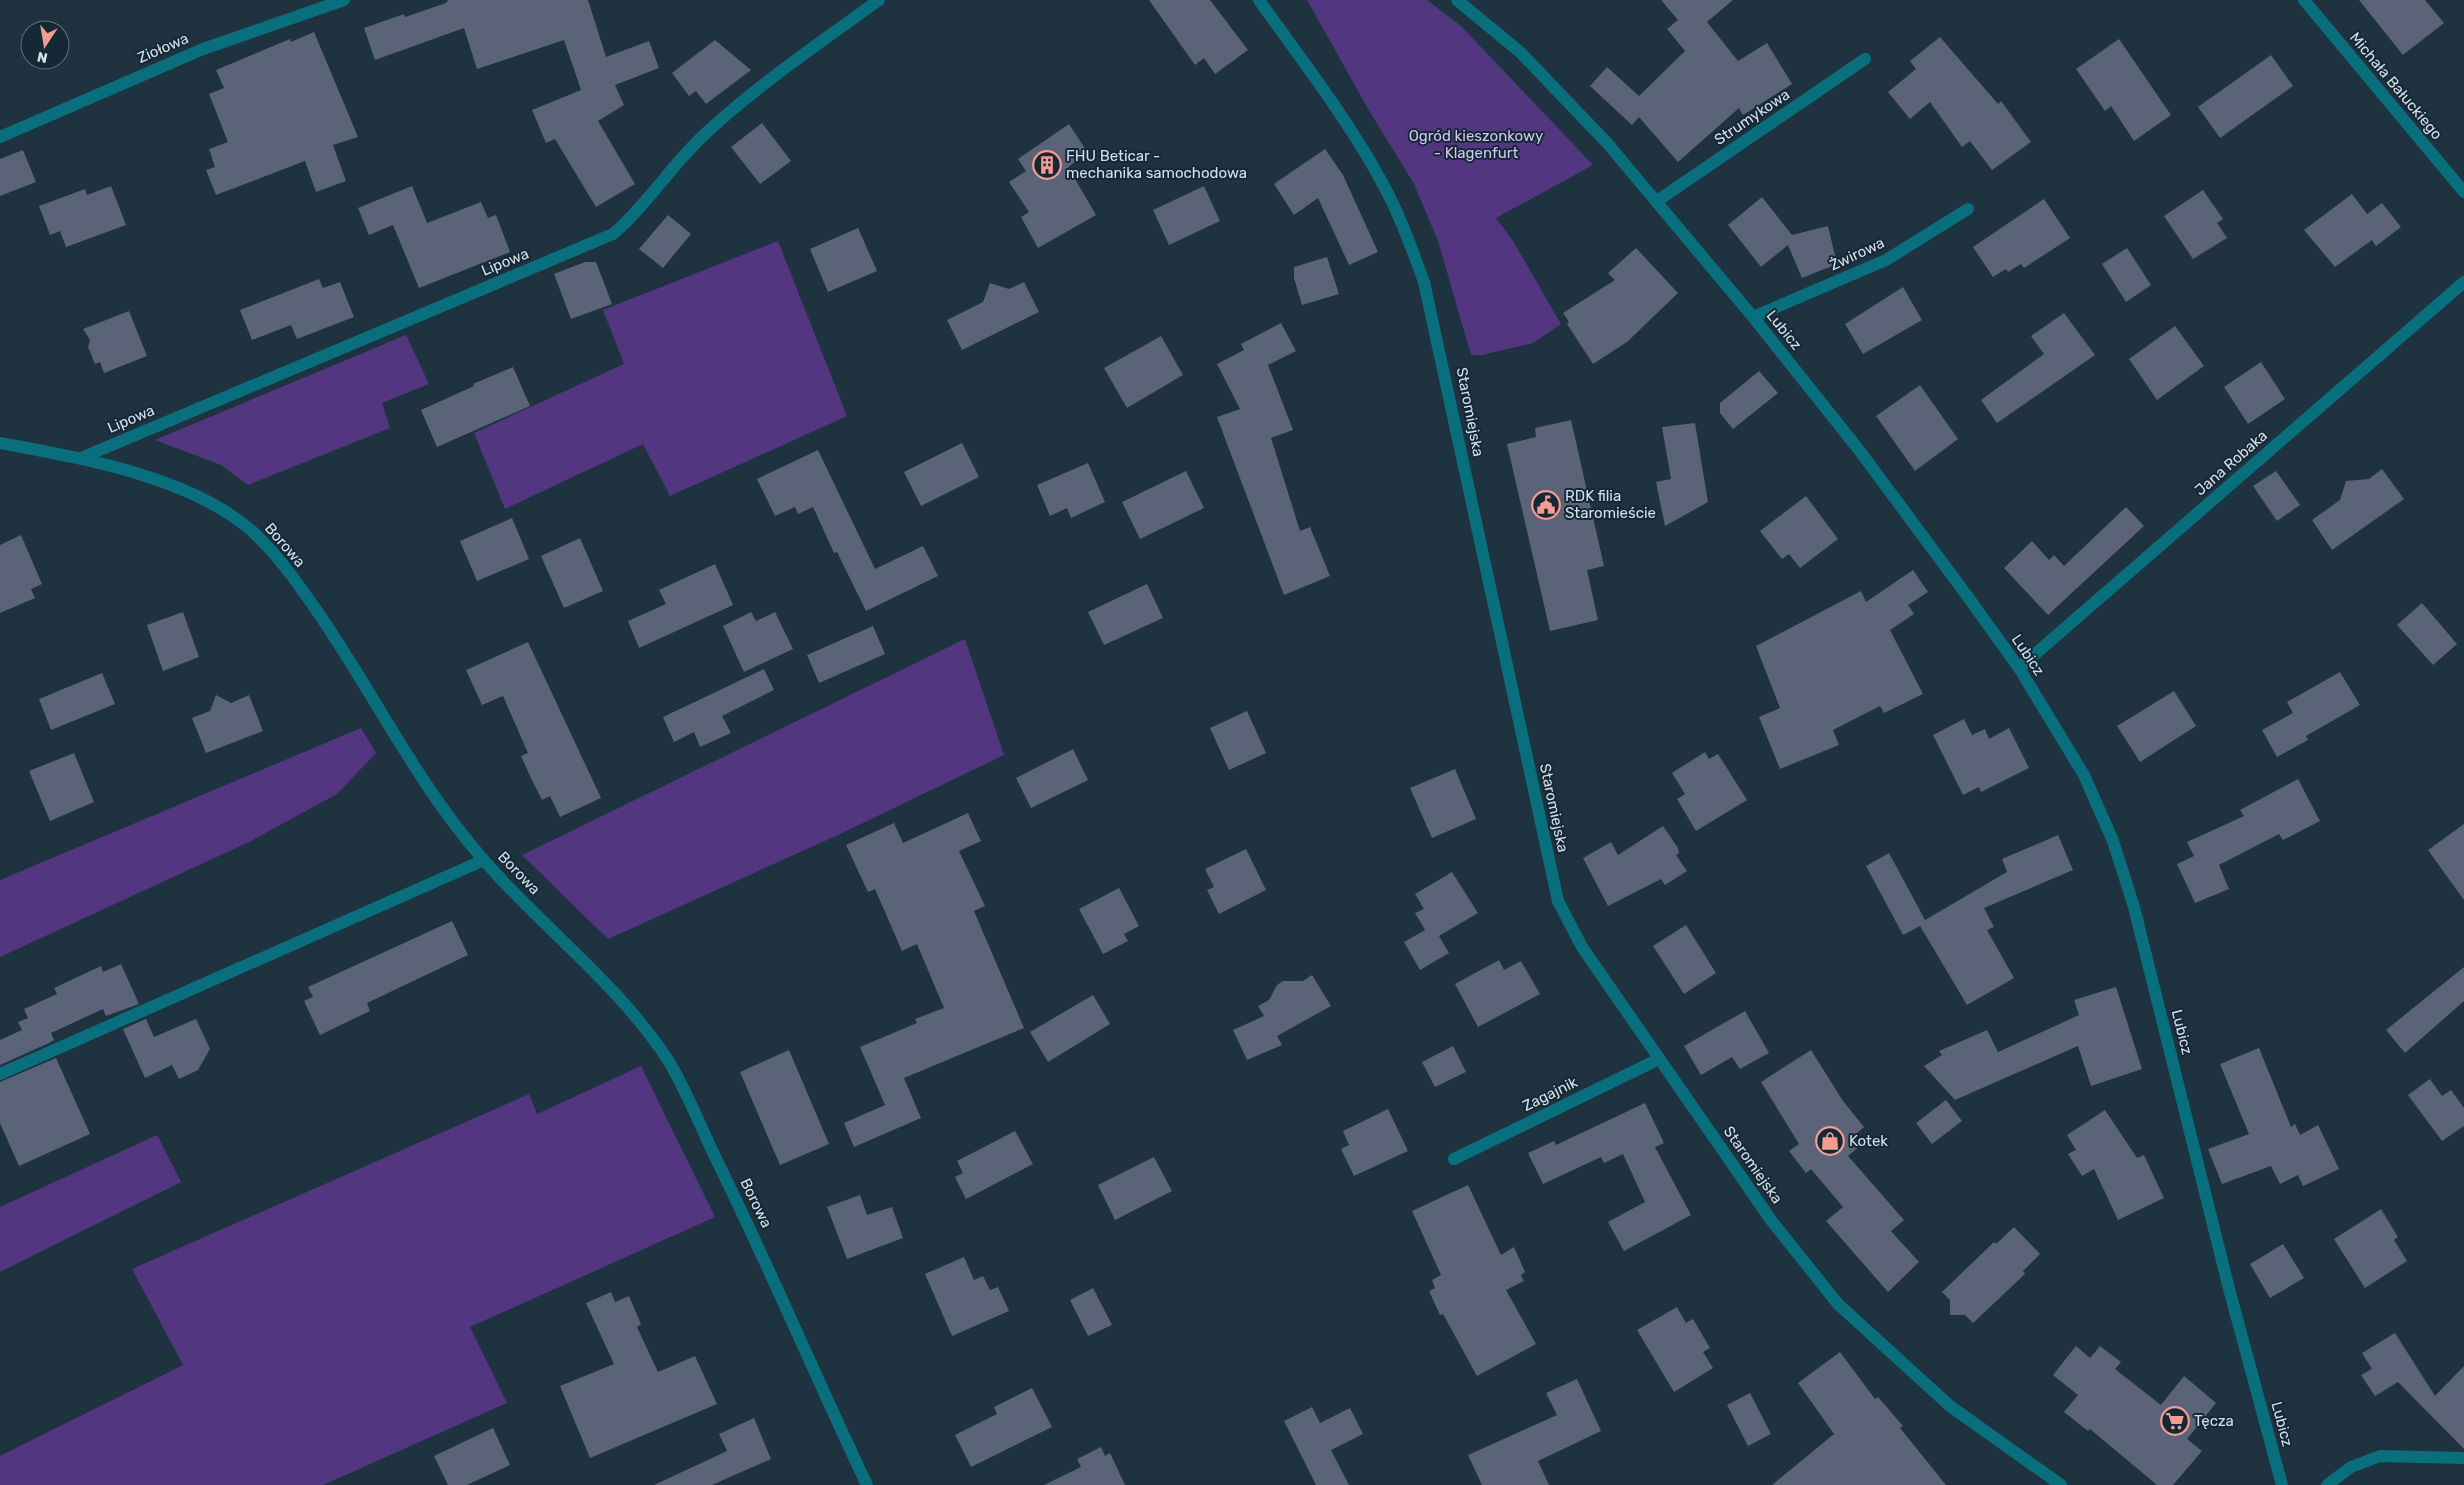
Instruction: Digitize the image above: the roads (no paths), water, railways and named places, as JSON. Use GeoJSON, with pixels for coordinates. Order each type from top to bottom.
{"type":"FeatureCollection","features":[{"type":"Feature","properties":{"kind":"street","name":"Ziołowa"},"geometry":{"type":"LineString","coordinates":[[0,137],[203,48],[344,0]]}},
{"type":"Feature","properties":{"kind":"street","name":"Lipowa"},"geometry":{"type":"LineString","coordinates":[[81,458],[613,234],[629,220],[679,160],[706,133],[738,105],[879,0]]}},
{"type":"Feature","properties":{"kind":"street","name":"Staromiejska"},"geometry":{"type":"LineString","coordinates":[[1259,0],[1343,116],[1380,178],[1407,234],[1424,282],[1558,901],[1582,947],[1771,1220],[1838,1304],[1950,1406],[2061,1485]]}},
{"type":"Feature","properties":{"kind":"street","name":"Michała Bałuckiego"},"geometry":{"type":"LineString","coordinates":[[2304,0],[2464,192]]}},
{"type":"Feature","properties":{"kind":"street","name":"Lubicz"},"geometry":{"type":"LineString","coordinates":[[1462,2],[1520,52],[1608,144],[1754,317],[1859,450],[2019,668],[2084,775],[2119,858],[2134,907],[2228,1285],[2282,1485]]}},
{"type":"Feature","properties":{"kind":"street","name":"Strumykowa"},"geometry":{"type":"LineString","coordinates":[[1657,201],[1865,59]]}},
{"type":"Feature","properties":{"kind":"street","name":"Żwirowa"},"geometry":{"type":"LineString","coordinates":[[1754,317],[1886,260],[1968,209]]}},
{"type":"Feature","properties":{"kind":"street","name":"Jana Robaka"},"geometry":{"type":"LineString","coordinates":[[2019,668],[2464,282]]}},
{"type":"Feature","properties":{"kind":"street","name":"Borowa"},"geometry":{"type":"LineString","coordinates":[[0,442],[81,458],[140,474],[184,491],[219,509],[251,530],[276,557],[303,591],[339,643],[438,801],[484,860],[583,960],[633,1015],[668,1061],[750,1229],[867,1485]]}},
{"type":"Feature","properties":{"kind":"street"},"geometry":{"type":"LineString","coordinates":[[0,1074],[484,860]]}},
{"type":"Feature","properties":{"kind":"street","name":"Zagajnik"},"geometry":{"type":"LineString","coordinates":[[1454,1159],[1659,1059]]}},
{"type":"Feature","properties":{"kind":"street"},"geometry":{"type":"LineString","coordinates":[[2327,1485],[2352,1466],[2380,1456],[2464,1458]]}},
{"type":"Feature","properties":{"kind":"place","name":"FHU Beticar - mechanika samochodowa"},"geometry":{"type":"Point","coordinates":[1047,165]}},
{"type":"Feature","properties":{"kind":"place","name":"RDK filia Staromieście"},"geometry":{"type":"Point","coordinates":[1546,505]}},
{"type":"Feature","properties":{"kind":"place","name":"Kotek"},"geometry":{"type":"Point","coordinates":[1830,1141]}},
{"type":"Feature","properties":{"kind":"place","name":"Tęcza"},"geometry":{"type":"Point","coordinates":[2175,1421]}},
{"type":"Feature","properties":{"kind":"park label","name":"Ogród kieszonkowy - Klagenfurt"},"geometry":{"type":"Point","coordinates":[1476,144]}}]}
